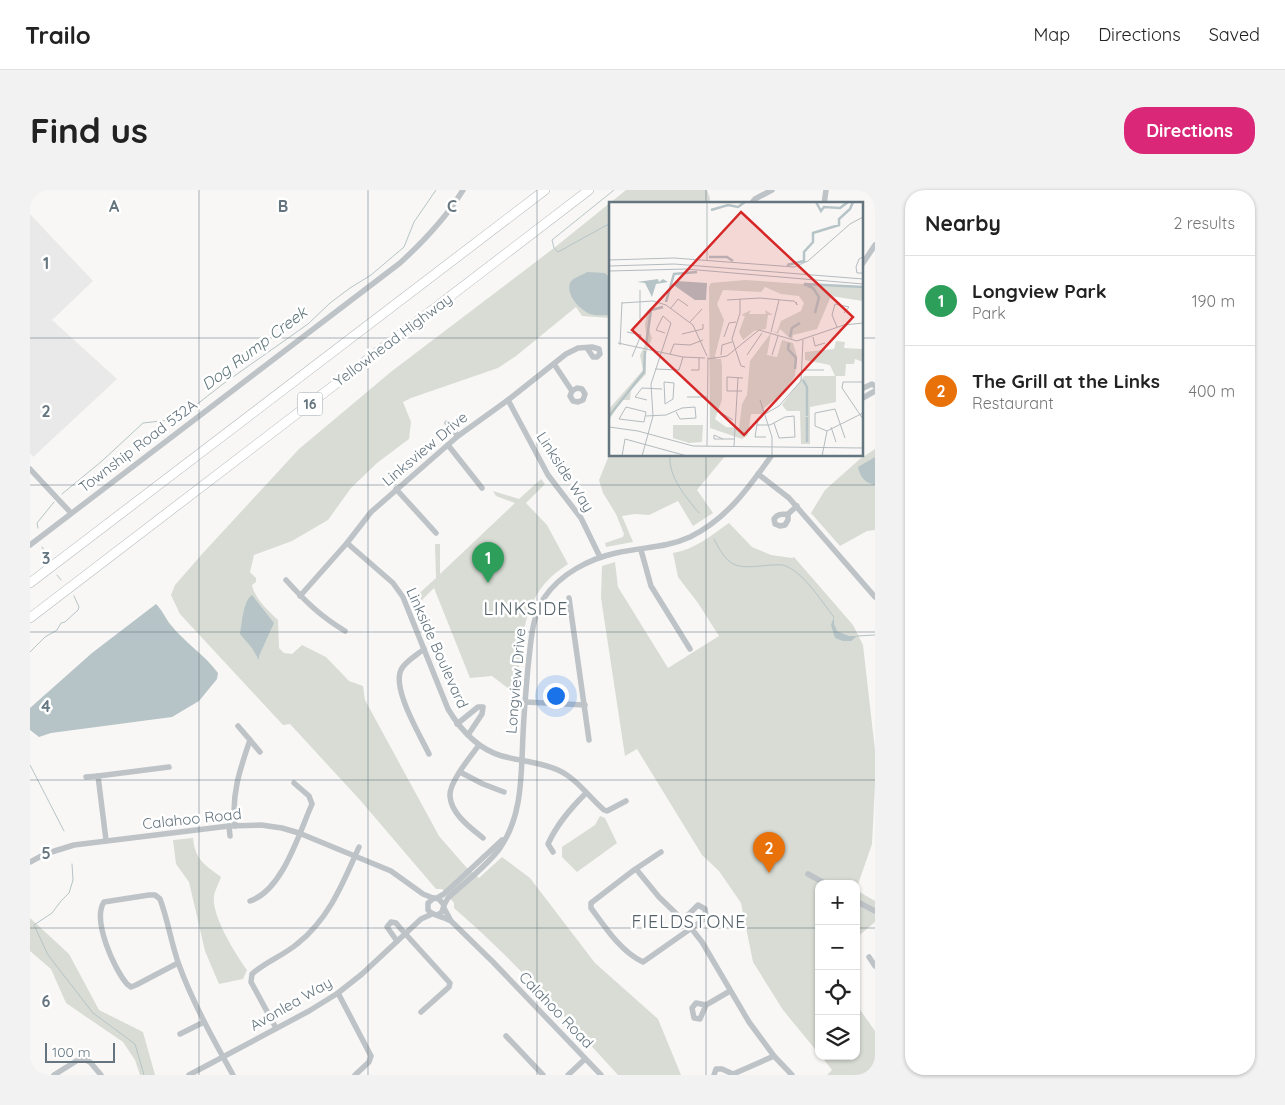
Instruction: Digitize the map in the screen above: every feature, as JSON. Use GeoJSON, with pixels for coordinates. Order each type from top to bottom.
{"type":"FeatureCollection","features":[{"type":"Feature","properties":{"kind":"highway","name":"Yellowhead Highway"},"geometry":{"type":"LineString","coordinates":[[30,583],[545,190]]}},
{"type":"Feature","properties":{"kind":"highway","name":"Yellowhead Highway"},"geometry":{"type":"LineString","coordinates":[[30,618],[589,190]]}},
{"type":"Feature","properties":{"kind":"street","name":"Township Road 532A"},"geometry":{"type":"LineString","coordinates":[[30,544],[400,263],[427,238],[450,210],[463,190]]}},
{"type":"Feature","properties":{"kind":"street"},"geometry":{"type":"LineString","coordinates":[[753,202],[772,190]]}},
{"type":"Feature","properties":{"kind":"street"},"geometry":{"type":"LineString","coordinates":[[862,264],[875,245]]}},
{"type":"Feature","properties":{"kind":"street","name":"Linksview Drive"},"geometry":{"type":"LineString","coordinates":[[300,596],[347,543],[371,512],[448,444],[572,350],[587,348]]}},
{"type":"Feature","properties":{"kind":"street"},"geometry":{"type":"LineString","coordinates":[[554,364],[572,391]]}},
{"type":"Feature","properties":{"kind":"street"},"geometry":{"type":"LineString","coordinates":[[862,388],[872,384],[875,386]]}},
{"type":"Feature","properties":{"kind":"street"},"geometry":{"type":"LineString","coordinates":[[862,398],[875,391]]}},
{"type":"Feature","properties":{"kind":"street","name":"Linkside Way"},"geometry":{"type":"LineString","coordinates":[[508,400],[548,475],[580,518],[600,557]]}},
{"type":"Feature","properties":{"kind":"street"},"geometry":{"type":"LineString","coordinates":[[447,423],[458,436]]}},
{"type":"Feature","properties":{"kind":"street"},"geometry":{"type":"LineString","coordinates":[[448,444],[482,488]]}},
{"type":"Feature","properties":{"kind":"street","name":"Longview Drive"},"geometry":{"type":"LineString","coordinates":[[444,906],[448,898],[492,858],[506,837],[514,820],[519,802],[525,702],[534,618],[544,598],[554,586],[575,569],[600,557],[617,552],[663,546],[682,540],[711,525],[738,501],[771,456]]}},
{"type":"Feature","properties":{"kind":"street"},"geometry":{"type":"LineString","coordinates":[[30,469],[71,513]]}},
{"type":"Feature","properties":{"kind":"street"},"geometry":{"type":"LineString","coordinates":[[758,474],[789,498],[874,594]]}},
{"type":"Feature","properties":{"kind":"street"},"geometry":{"type":"LineString","coordinates":[[396,489],[436,533]]}},
{"type":"Feature","properties":{"kind":"street"},"geometry":{"type":"LineString","coordinates":[[788,514],[796,506]]}},
{"type":"Feature","properties":{"kind":"street","name":"Linkside Boulevard"},"geometry":{"type":"LineString","coordinates":[[347,543],[393,583],[403,597],[448,709],[457,724],[468,735],[479,745],[500,756],[548,766],[570,777],[601,808],[607,811],[626,801]]}},
{"type":"Feature","properties":{"kind":"street"},"geometry":{"type":"LineString","coordinates":[[641,550],[651,586],[690,649]]}},
{"type":"Feature","properties":{"kind":"street"},"geometry":{"type":"LineString","coordinates":[[286,580],[320,616],[345,631]]}},
{"type":"Feature","properties":{"kind":"street"},"geometry":{"type":"LineString","coordinates":[[569,598],[589,740]]}},
{"type":"Feature","properties":{"kind":"street"},"geometry":{"type":"LineString","coordinates":[[424,649],[401,668],[398,681],[404,701],[429,754]]}},
{"type":"Feature","properties":{"kind":"street"},"geometry":{"type":"LineString","coordinates":[[525,702],[585,705]]}},
{"type":"Feature","properties":{"kind":"street","name":"Linkside Boulevard"},"geometry":{"type":"LineString","coordinates":[[457,724],[478,708],[483,707],[482,714],[468,735]]}},
{"type":"Feature","properties":{"kind":"street"},"geometry":{"type":"LineString","coordinates":[[238,726],[260,752]]}},
{"type":"Feature","properties":{"kind":"street"},"geometry":{"type":"LineString","coordinates":[[230,836],[238,774],[250,740]]}},
{"type":"Feature","properties":{"kind":"street"},"geometry":{"type":"LineString","coordinates":[[479,745],[452,786],[450,796],[455,809],[466,824],[483,838]]}},
{"type":"Feature","properties":{"kind":"street"},"geometry":{"type":"LineString","coordinates":[[86,777],[169,767]]}},
{"type":"Feature","properties":{"kind":"street"},"geometry":{"type":"LineString","coordinates":[[460,772],[504,792]]}},
{"type":"Feature","properties":{"kind":"street"},"geometry":{"type":"LineString","coordinates":[[98,776],[106,840]]}},
{"type":"Feature","properties":{"kind":"street"},"geometry":{"type":"LineString","coordinates":[[250,901],[258,899],[279,875],[288,861],[312,804],[309,796],[294,782]]}},
{"type":"Feature","properties":{"kind":"street"},"geometry":{"type":"LineString","coordinates":[[553,852],[548,844],[554,831],[566,813],[586,793]]}},
{"type":"Feature","properties":{"kind":"street","name":"Calahoo Road"},"geometry":{"type":"LineString","coordinates":[[31,859],[74,845],[106,840],[232,826],[261,825],[282,828],[299,834],[391,871],[423,894],[435,898]]}},
{"type":"Feature","properties":{"kind":"street","name":"Longview Drive"},"geometry":{"type":"LineString","coordinates":[[435,898],[444,894],[506,837]]}},
{"type":"Feature","properties":{"kind":"street"},"geometry":{"type":"LineString","coordinates":[[276,1028],[251,982],[252,974],[288,952],[310,933],[332,906],[359,847]]}},
{"type":"Feature","properties":{"kind":"street"},"geometry":{"type":"LineString","coordinates":[[661,852],[636,868],[591,903],[591,908],[608,930],[634,957],[643,962],[704,920],[706,916],[705,909],[698,905],[683,920]]}},
{"type":"Feature","properties":{"kind":"street"},"geometry":{"type":"LineString","coordinates":[[636,868],[659,897],[691,928],[702,942],[748,1022],[774,1056],[792,1075]]}},
{"type":"Feature","properties":{"kind":"street"},"geometry":{"type":"LineString","coordinates":[[808,874],[819,880]]}},
{"type":"Feature","properties":{"kind":"street"},"geometry":{"type":"LineString","coordinates":[[423,894],[427,906],[434,914],[442,912],[444,906],[442,900],[435,898],[430,900],[427,906]]}},
{"type":"Feature","properties":{"kind":"street"},"geometry":{"type":"LineString","coordinates":[[178,963],[131,987],[123,980],[105,944],[101,910],[104,902],[149,895],[160,898],[178,963],[204,1022],[233,1075]]}},
{"type":"Feature","properties":{"kind":"street"},"geometry":{"type":"LineString","coordinates":[[860,902],[875,911]]}},
{"type":"Feature","properties":{"kind":"street","name":"Avonlea Way"},"geometry":{"type":"LineString","coordinates":[[189,1075],[338,993],[421,919],[427,906]]}},
{"type":"Feature","properties":{"kind":"street","name":"Calahoo Road"},"geometry":{"type":"LineString","coordinates":[[444,906],[451,921],[601,1075]]}},
{"type":"Feature","properties":{"kind":"street","name":"Calahoo Road"},"geometry":{"type":"LineString","coordinates":[[434,914],[451,921]]}},
{"type":"Feature","properties":{"kind":"street","name":"Avonlea Way"},"geometry":{"type":"LineString","coordinates":[[421,919],[434,914]]}},
{"type":"Feature","properties":{"kind":"street"},"geometry":{"type":"LineString","coordinates":[[397,941],[388,930],[389,924],[396,923],[450,983],[449,987],[421,1012]]}},
{"type":"Feature","properties":{"kind":"street"},"geometry":{"type":"LineString","coordinates":[[869,957],[875,966]]}},
{"type":"Feature","properties":{"kind":"street"},"geometry":{"type":"LineString","coordinates":[[706,1005],[730,991]]}},
{"type":"Feature","properties":{"kind":"street"},"geometry":{"type":"LineString","coordinates":[[338,993],[371,1056],[369,1062],[355,1075]]}},
{"type":"Feature","properties":{"kind":"street"},"geometry":{"type":"LineString","coordinates":[[180,1034],[204,1022]]}},
{"type":"Feature","properties":{"kind":"street"},"geometry":{"type":"LineString","coordinates":[[506,1036],[543,1075]]}},
{"type":"Feature","properties":{"kind":"street"},"geometry":{"type":"LineString","coordinates":[[714,1075],[716,1070],[722,1069],[732,1074],[774,1056]]}},
{"type":"Feature","properties":{"kind":"street"},"geometry":{"type":"LineString","coordinates":[[54,1075],[81,1058],[90,1062],[101,1075]]}},
{"type":"Feature","properties":{"kind":"street"},"geometry":{"type":"LineString","coordinates":[[568,1075],[586,1059]]}},
{"type":"Feature","properties":{"kind":"shaded area"},"geometry":{"type":"Polygon","coordinates":[[[626,190],[707,190],[710,198],[709,202],[611,202],[626,190]]]}},
{"type":"Feature","properties":{"kind":"shaded area"},"geometry":{"type":"Polygon","coordinates":[[[609,204],[609,318],[582,316],[576,307],[516,356],[498,368],[403,402],[411,422],[409,439],[377,463],[351,488],[328,520],[292,541],[254,555],[250,572],[256,578],[256,582],[252,585],[256,595],[278,620],[279,648],[284,653],[292,654],[302,645],[326,657],[349,681],[363,686],[365,700],[439,836],[466,867],[479,878],[502,857],[530,878],[595,963],[658,1019],[681,1075],[618,1075],[518,968],[454,908],[454,903],[442,889],[436,889],[360,800],[290,724],[283,725],[180,614],[171,595],[175,585],[203,553],[299,449],[392,371],[554,248],[609,204]]]}},
{"type":"Feature","properties":{"kind":"shaded area"},"geometry":{"type":"Polygon","coordinates":[[[30,214],[93,281],[52,320],[117,379],[33,457],[30,453],[30,214]]]}},
{"type":"Feature","properties":{"kind":"shaded area"},"geometry":{"type":"Polygon","coordinates":[[[587,272],[605,273],[609,277],[609,315],[590,314],[574,301],[569,288],[571,281],[587,272]]]}},
{"type":"Feature","properties":{"kind":"shaded area"},"geometry":{"type":"Polygon","coordinates":[[[875,449],[875,530],[867,531],[840,546],[811,513],[825,490],[860,459],[875,449]]]}},
{"type":"Feature","properties":{"kind":"shaded area"},"geometry":{"type":"Polygon","coordinates":[[[609,455],[725,456],[697,490],[713,513],[693,526],[678,501],[649,515],[635,514],[622,516],[633,542],[606,547],[605,543],[623,537],[624,534],[616,514],[603,493],[599,480],[609,455]]]}},
{"type":"Feature","properties":{"kind":"shaded area"},"geometry":{"type":"Polygon","coordinates":[[[875,457],[875,485],[868,483],[864,479],[858,467],[875,457]]]}},
{"type":"Feature","properties":{"kind":"shaded area"},"geometry":{"type":"Polygon","coordinates":[[[541,479],[545,484],[526,503],[547,525],[568,564],[550,578],[532,603],[523,633],[517,695],[492,676],[470,678],[434,588],[415,607],[412,600],[436,578],[435,544],[440,544],[440,574],[515,503],[496,496],[493,491],[519,499],[541,479]]]}},
{"type":"Feature","properties":{"kind":"shaded area"},"geometry":{"type":"Polygon","coordinates":[[[729,523],[752,547],[771,555],[794,557],[853,625],[863,645],[875,750],[872,844],[859,880],[815,880],[815,1049],[783,1010],[753,962],[741,903],[719,871],[702,855],[637,749],[625,756],[601,598],[602,566],[615,562],[618,587],[668,668],[719,636],[698,603],[678,577],[673,553],[688,549],[729,523]]]}},
{"type":"Feature","properties":{"kind":"shaded area"},"geometry":{"type":"Polygon","coordinates":[[[252,595],[274,623],[259,656],[259,660],[240,634],[245,607],[252,595]]]}},
{"type":"Feature","properties":{"kind":"shaded area"},"geometry":{"type":"Polygon","coordinates":[[[156,604],[170,624],[218,673],[217,679],[199,701],[172,717],[51,733],[39,737],[30,730],[30,708],[92,653],[156,604]]]}},
{"type":"Feature","properties":{"kind":"shaded area"},"geometry":{"type":"Polygon","coordinates":[[[834,617],[837,631],[849,636],[857,636],[851,641],[835,638],[831,625],[834,617]]]}},
{"type":"Feature","properties":{"kind":"shaded area"},"geometry":{"type":"Polygon","coordinates":[[[600,816],[605,818],[617,843],[577,872],[562,857],[562,847],[595,825],[600,816]]]}},
{"type":"Feature","properties":{"kind":"shaded area"},"geometry":{"type":"Polygon","coordinates":[[[193,838],[199,857],[221,877],[214,896],[214,904],[225,934],[247,970],[243,979],[219,984],[205,951],[189,882],[176,864],[173,840],[193,838]]]}},
{"type":"Feature","properties":{"kind":"shaded area"},"geometry":{"type":"Polygon","coordinates":[[[860,892],[875,901],[875,922],[860,935],[860,892]]]}},
{"type":"Feature","properties":{"kind":"shaded area"},"geometry":{"type":"Polygon","coordinates":[[[30,918],[69,954],[99,1010],[143,1032],[155,1075],[140,1075],[135,1060],[123,1042],[66,1003],[51,969],[30,951],[30,918]]]}},
{"type":"Feature","properties":{"kind":"shaded area"},"geometry":{"type":"Polygon","coordinates":[[[860,1010],[875,1031],[875,1075],[827,1075],[832,1070],[824,1060],[860,1060],[860,1010]]]}},
{"type":"Feature","properties":{"kind":"waterway","name":"Dog Rump Creek"},"geometry":{"type":"LineString","coordinates":[[62,494],[102,461],[143,423],[178,419],[223,384],[308,324],[330,303],[350,288],[371,275],[404,247],[414,222],[436,190]]}},
{"type":"Feature","properties":{"kind":"waterway"},"geometry":{"type":"LineString","coordinates":[[609,226],[607,225],[558,252],[554,248],[552,240],[614,190]]}},
{"type":"Feature","properties":{"kind":"waterway"},"geometry":{"type":"LineString","coordinates":[[670,456],[675,479],[699,513]]}},
{"type":"Feature","properties":{"kind":"waterway","name":"Dog Rump Creek"},"geometry":{"type":"LineString","coordinates":[[38,528],[37,523],[54,502]]}},
{"type":"Feature","properties":{"kind":"waterway"},"geometry":{"type":"LineString","coordinates":[[714,539],[725,557],[736,565],[743,567],[780,565],[793,570],[812,588],[834,617]]}},
{"type":"Feature","properties":{"kind":"waterway","name":"Dog Rump Creek"},"geometry":{"type":"LineString","coordinates":[[42,547],[45,552],[42,558]]}},
{"type":"Feature","properties":{"kind":"waterway","name":"Dog Rump Creek"},"geometry":{"type":"LineString","coordinates":[[57,575],[61,580]]}},
{"type":"Feature","properties":{"kind":"waterway","name":"Dog Rump Creek"},"geometry":{"type":"LineString","coordinates":[[30,652],[78,610],[79,607],[74,596]]}},
{"type":"Feature","properties":{"kind":"waterway"},"geometry":{"type":"LineString","coordinates":[[857,636],[875,635]]}},
{"type":"Feature","properties":{"kind":"waterway","name":"Dog Rump Creek"},"geometry":{"type":"LineString","coordinates":[[30,765],[64,831]]}},
{"type":"Feature","properties":{"kind":"waterway","name":"Dog Rump Creek"},"geometry":{"type":"LineString","coordinates":[[72,864],[73,880],[69,893],[52,913],[34,925],[48,955],[93,1013],[135,1044],[144,1075]]}},
{"type":"Feature","properties":{"kind":"place","name":"Longview Park"},"geometry":{"type":"Point","coordinates":[488,583]}},
{"type":"Feature","properties":{"kind":"place","name":"The Grill at the Links"},"geometry":{"type":"Point","coordinates":[769,873]}},
{"type":"Feature","properties":{"kind":"district","name":"LINKSIDE"},"geometry":{"type":"Point","coordinates":[526,609]}},
{"type":"Feature","properties":{"kind":"district","name":"FIELDSTONE"},"geometry":{"type":"Point","coordinates":[689,922]}}]}
